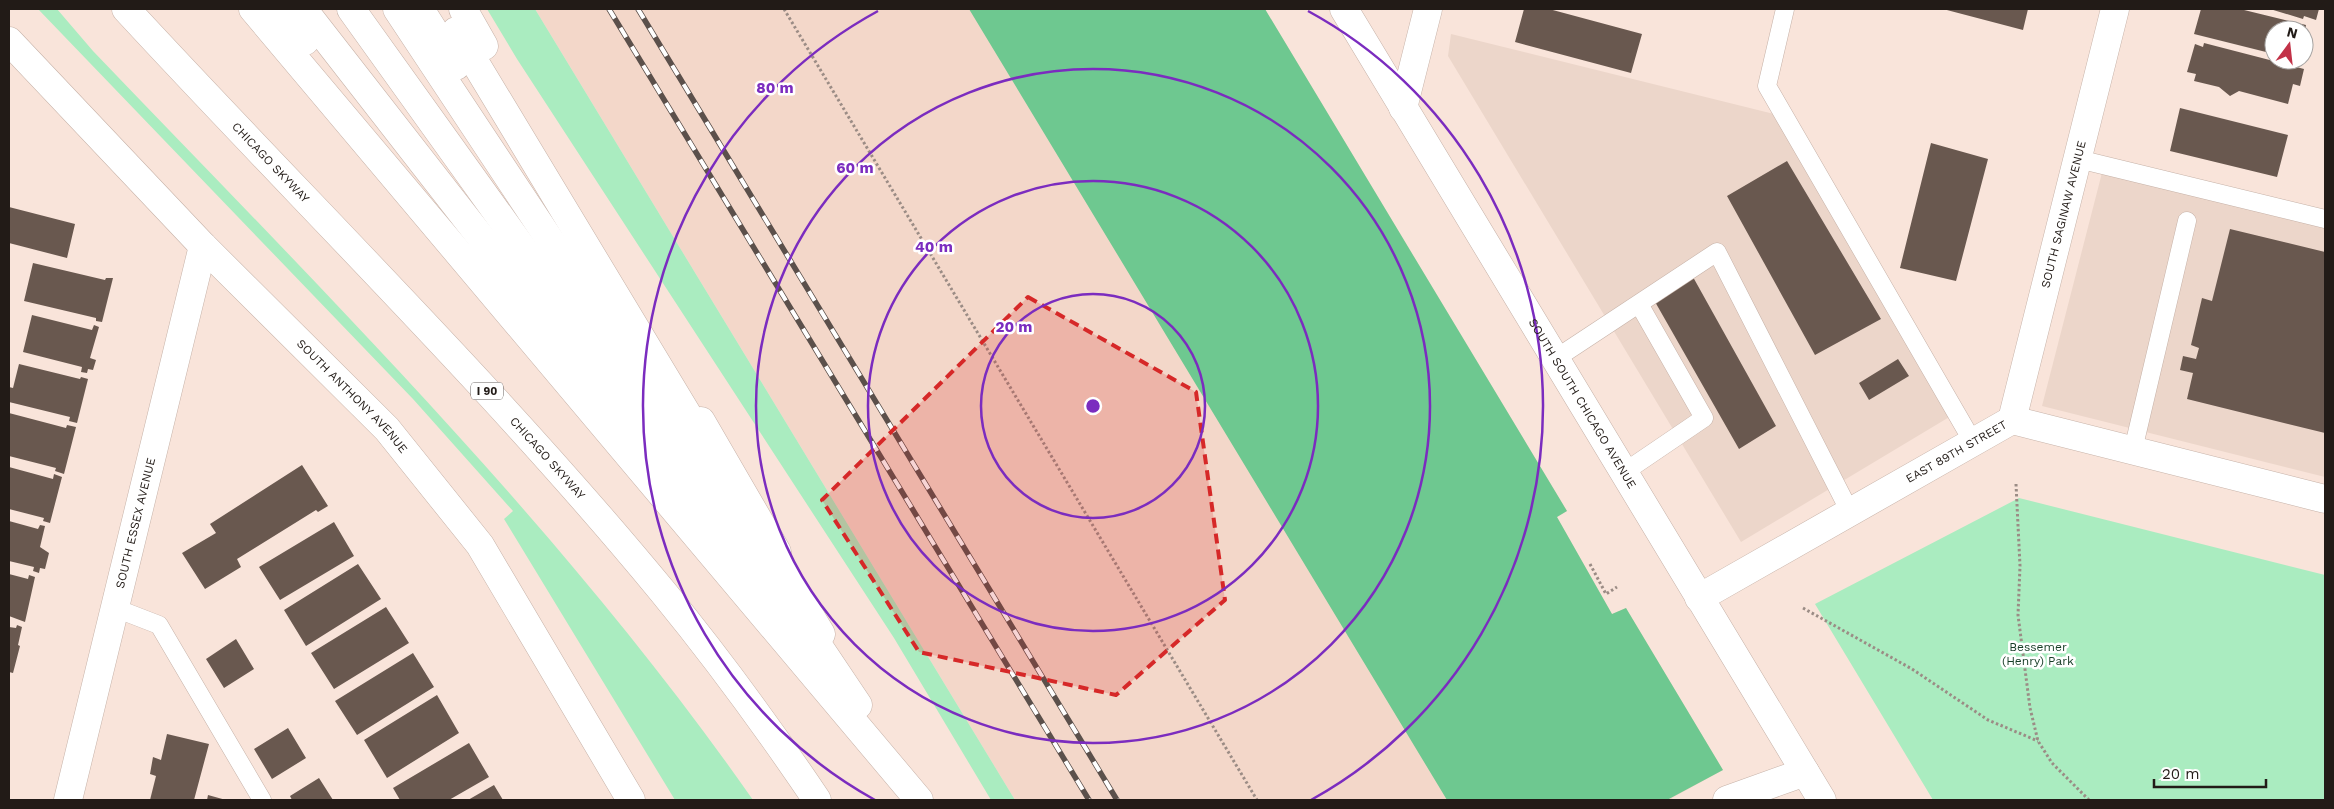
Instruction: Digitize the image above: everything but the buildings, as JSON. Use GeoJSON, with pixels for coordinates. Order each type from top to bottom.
{"type":"FeatureCollection","features":[{"type":"Feature","properties":{"kind":"main road","name":"CHICAGO SKYWAY"},"geometry":{"type":"LineString","coordinates":[[126,9],[524,431],[664,592],[766,725],[817,800]]}},
{"type":"Feature","properties":{"kind":"main road"},"geometry":{"type":"LineString","coordinates":[[253,9],[761,615],[920,800]]}},
{"type":"Feature","properties":{"kind":"main road"},"geometry":{"type":"LineString","coordinates":[[278,9],[920,800]]}},
{"type":"Feature","properties":{"kind":"main road"},"geometry":{"type":"LineString","coordinates":[[303,9],[920,800]]}},
{"type":"Feature","properties":{"kind":"main road"},"geometry":{"type":"LineString","coordinates":[[327,9],[920,800]]}},
{"type":"Feature","properties":{"kind":"main road"},"geometry":{"type":"LineString","coordinates":[[351,9],[920,800]]}},
{"type":"Feature","properties":{"kind":"main road"},"geometry":{"type":"LineString","coordinates":[[374,9],[920,800]]}},
{"type":"Feature","properties":{"kind":"main road"},"geometry":{"type":"LineString","coordinates":[[397,9],[920,800]]}},
{"type":"Feature","properties":{"kind":"main road"},"geometry":{"type":"LineString","coordinates":[[420,9],[920,800]]}},
{"type":"Feature","properties":{"kind":"main road"},"geometry":{"type":"LineString","coordinates":[[443,9],[920,800]]}},
{"type":"Feature","properties":{"kind":"main road"},"geometry":{"type":"LineString","coordinates":[[463,9],[920,800]]}},
{"type":"Feature","properties":{"kind":"main road","name":"SOUTH SOUTH CHICAGO AVENUE"},"geometry":{"type":"LineString","coordinates":[[1344,9],[1822,800]]}},
{"type":"Feature","properties":{"kind":"main road"},"geometry":{"type":"LineString","coordinates":[[1403,108],[1428,9]]}},
{"type":"Feature","properties":{"kind":"main road","name":"SOUTH SAGINAW AVENUE"},"geometry":{"type":"LineString","coordinates":[[2012,420],[2115,9]]}},
{"type":"Feature","properties":{"kind":"main road","name":"SOUTH ANTHONY AVENUE"},"geometry":{"type":"LineString","coordinates":[[9,41],[203,246],[387,428],[480,545],[632,800]]}},
{"type":"Feature","properties":{"kind":"main road","name":"SOUTH ESSEX AVENUE"},"geometry":{"type":"LineString","coordinates":[[68,800],[203,246]]}},
{"type":"Feature","properties":{"kind":"main road","name":"EAST 89TH STREET"},"geometry":{"type":"LineString","coordinates":[[1699,598],[2012,420],[2325,499]]}},
{"type":"Feature","properties":{"kind":"main road"},"geometry":{"type":"LineString","coordinates":[[1727,800],[1804,772]]}},
{"type":"Feature","properties":{"kind":"main road"},"geometry":{"type":"LineString","coordinates":[[1780,800],[1804,772]]}},
{"type":"Feature","properties":{"kind":"lane"},"geometry":{"type":"LineString","coordinates":[[1785,9],[1767,86],[1973,442]]}},
{"type":"Feature","properties":{"kind":"lane"},"geometry":{"type":"LineString","coordinates":[[2078,159],[2325,219]]}},
{"type":"Feature","properties":{"kind":"lane"},"geometry":{"type":"LineString","coordinates":[[2133,450],[2186,222]]}},
{"type":"Feature","properties":{"kind":"lane"},"geometry":{"type":"LineString","coordinates":[[1555,360],[1717,252],[1850,512]]}},
{"type":"Feature","properties":{"kind":"lane"},"geometry":{"type":"LineString","coordinates":[[1623,473],[1704,418],[1639,304]]}},
{"type":"Feature","properties":{"kind":"lane"},"geometry":{"type":"LineString","coordinates":[[115,608],[159,625],[262,800]]}},
{"type":"Feature","properties":{"kind":"path"},"geometry":{"type":"LineString","coordinates":[[784,9],[1257,800]]}},
{"type":"Feature","properties":{"kind":"path"},"geometry":{"type":"LineString","coordinates":[[2016,484],[2020,566],[2018,616],[2030,708],[2038,741],[2052,763],[2089,800]]}},
{"type":"Feature","properties":{"kind":"path"},"geometry":{"type":"LineString","coordinates":[[1590,564],[1606,594],[1617,587]]}},
{"type":"Feature","properties":{"kind":"path"},"geometry":{"type":"LineString","coordinates":[[1802,608],[1912,669],[1988,720],[2038,741]]}},
{"type":"Feature","properties":{"kind":"highlighted area"},"geometry":{"type":"Polygon","coordinates":[[[1028,297],[1196,392],[1225,600],[1116,695],[919,652],[822,500],[1028,297]]]}},
{"type":"Feature","properties":{"kind":"shaded area"},"geometry":{"type":"Polygon","coordinates":[[[535,9],[1265,9],[1567,511],[1557,517],[1612,614],[1626,608],[1723,770],[1672,798],[1673,800],[1015,800],[535,9]]]}},
{"type":"Feature","properties":{"kind":"shaded area"},"geometry":{"type":"Polygon","coordinates":[[[1451,34],[1786,117],[1956,413],[1741,542],[1448,56],[1451,34]]]}},
{"type":"Feature","properties":{"kind":"shaded area"},"geometry":{"type":"Polygon","coordinates":[[[2104,165],[2325,219],[2325,477],[2042,406],[2104,165]]]}},
{"type":"Feature","properties":{"kind":"green space"},"geometry":{"type":"Polygon","coordinates":[[[38,9],[57,9],[93,51],[438,413],[521,506],[602,602],[679,700],[753,800],[675,800],[504,519],[513,511],[413,399],[38,9]]]}},
{"type":"Feature","properties":{"kind":"green space"},"geometry":{"type":"Polygon","coordinates":[[[487,9],[535,9],[1015,800],[991,800],[894,638],[517,59],[487,9]]]}},
{"type":"Feature","properties":{"kind":"green space"},"geometry":{"type":"Polygon","coordinates":[[[969,9],[1265,9],[1567,511],[1557,517],[1612,614],[1626,608],[1723,770],[1667,800],[1447,800],[969,9]]]}},
{"type":"Feature","properties":{"kind":"green space","name":"Bessemer (Henry) Park"},"geometry":{"type":"Polygon","coordinates":[[[2019,498],[2325,575],[2325,800],[1933,800],[1815,604],[2019,498]]]}},
{"type":"Feature","properties":{"kind":"railway"},"geometry":{"type":"LineString","coordinates":[[609,9],[1089,800]]}},
{"type":"Feature","properties":{"kind":"railway"},"geometry":{"type":"LineString","coordinates":[[638,9],[1117,800]]}}]}
